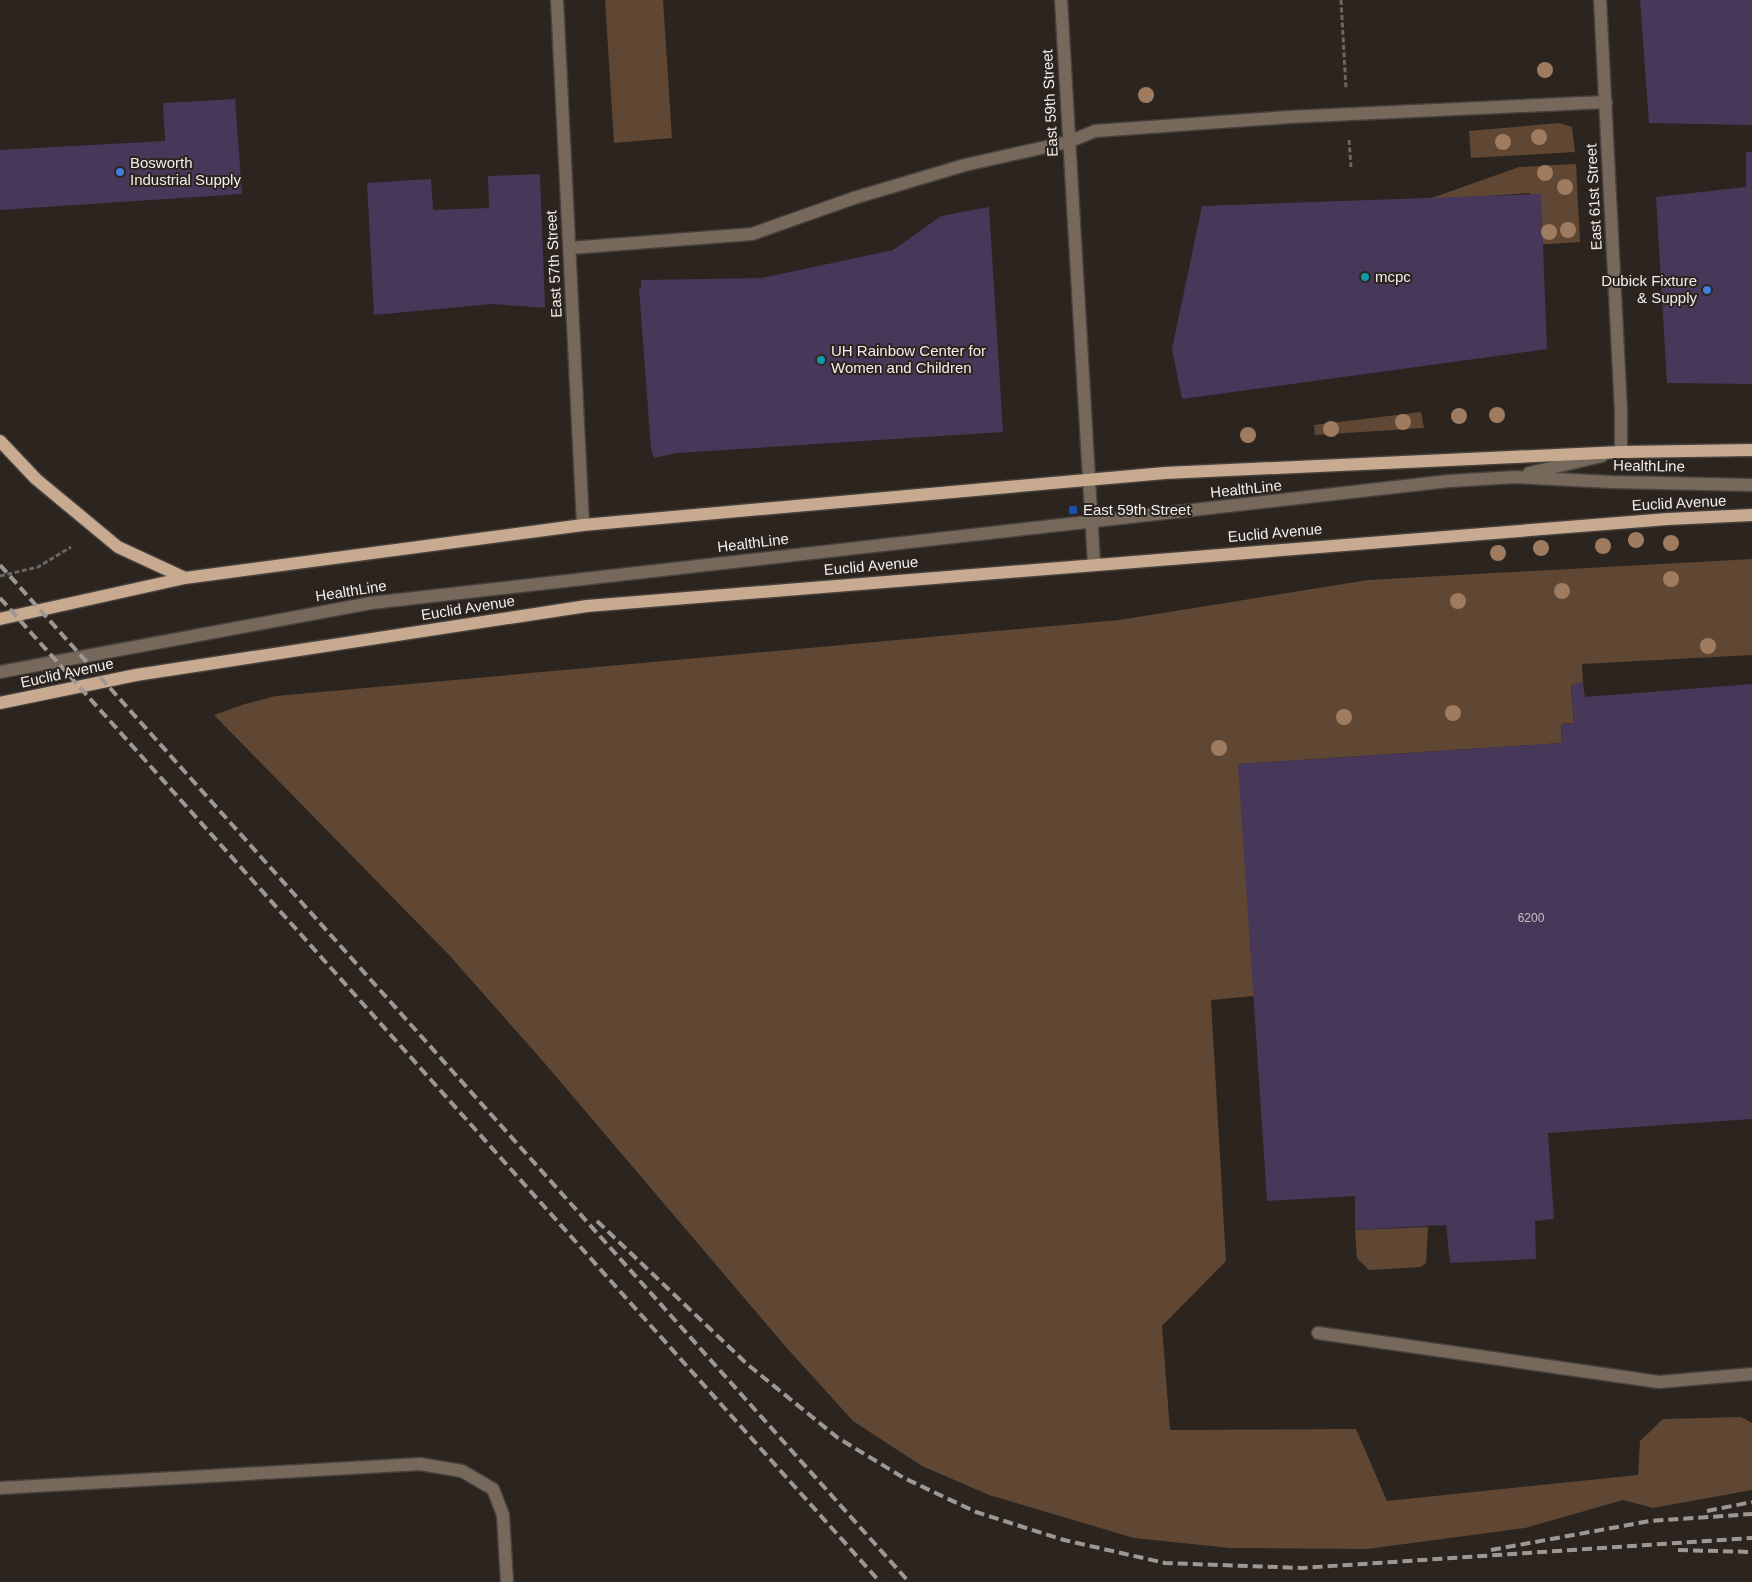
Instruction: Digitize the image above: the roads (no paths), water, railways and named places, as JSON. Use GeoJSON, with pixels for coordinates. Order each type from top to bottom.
{"type":"FeatureCollection","features":[{"type":"Feature","properties":{"kind":"main road"},"geometry":{"type":"LineString","coordinates":[[0,441],[36,479],[118,547],[185,578]]}},
{"type":"Feature","properties":{"kind":"main road"},"geometry":{"type":"LineString","coordinates":[[0,619],[185,578],[583,526],[1165,473],[1621,452],[1752,450]]}},
{"type":"Feature","properties":{"kind":"main road","name":"Euclid Avenue"},"geometry":{"type":"LineString","coordinates":[[0,703],[136,675],[587,606],[1668,519],[1752,515]]}},
{"type":"Feature","properties":{"kind":"street","name":"East 57th Street"},"geometry":{"type":"LineString","coordinates":[[557,0],[583,526]]}},
{"type":"Feature","properties":{"kind":"street","name":"East 59th Street"},"geometry":{"type":"LineString","coordinates":[[1061,0],[1094,564]]}},
{"type":"Feature","properties":{"kind":"street","name":"East 61st Street"},"geometry":{"type":"LineString","coordinates":[[1600,0],[1621,411],[1621,452]]}},
{"type":"Feature","properties":{"kind":"street"},"geometry":{"type":"LineString","coordinates":[[570,248],[752,234],[854,198],[965,165],[1068,142],[1095,131],[1348,115],[1606,102]]}},
{"type":"Feature","properties":{"kind":"street","name":"HealthLine"},"geometry":{"type":"LineString","coordinates":[[1515,477],[1621,452]]}},
{"type":"Feature","properties":{"kind":"street","name":"HealthLine"},"geometry":{"type":"LineString","coordinates":[[0,672],[371,603],[1449,481],[1515,477],[1612,482],[1752,485]]}},
{"type":"Feature","properties":{"kind":"street"},"geometry":{"type":"LineString","coordinates":[[1318,1333],[1659,1382],[1752,1374]]}},
{"type":"Feature","properties":{"kind":"street"},"geometry":{"type":"LineString","coordinates":[[0,1488],[420,1464],[462,1471],[493,1489],[503,1515],[507,1582]]}},
{"type":"Feature","properties":{"kind":"railway"},"geometry":{"type":"LineString","coordinates":[[0,565],[909,1582]]}},
{"type":"Feature","properties":{"kind":"railway"},"geometry":{"type":"LineString","coordinates":[[0,598],[880,1582]]}},
{"type":"Feature","properties":{"kind":"railway"},"geometry":{"type":"LineString","coordinates":[[597,1221],[747,1364],[838,1438],[904,1478],[976,1512],[1064,1540],[1165,1563],[1302,1568],[1752,1538]]}},
{"type":"Feature","properties":{"kind":"railway"},"geometry":{"type":"LineString","coordinates":[[1707,1511],[1752,1502]]}},
{"type":"Feature","properties":{"kind":"railway"},"geometry":{"type":"LineString","coordinates":[[1491,1550],[1650,1521],[1752,1514]]}},
{"type":"Feature","properties":{"kind":"railway"},"geometry":{"type":"LineString","coordinates":[[1678,1550],[1752,1552]]}},
{"type":"Feature","properties":{"kind":"place","name":"Bosworth Industrial Supply"},"geometry":{"type":"Point","coordinates":[120,172]}},
{"type":"Feature","properties":{"kind":"place","name":"mcpc"},"geometry":{"type":"Point","coordinates":[1365,277]}},
{"type":"Feature","properties":{"kind":"place","name":"Dubick Fixture & Supply"},"geometry":{"type":"Point","coordinates":[1707,290]}},
{"type":"Feature","properties":{"kind":"place","name":"UH Rainbow Center for Women and Children"},"geometry":{"type":"Point","coordinates":[821,360]}},
{"type":"Feature","properties":{"kind":"place","name":"East 59th Street"},"geometry":{"type":"Point","coordinates":[1073,510]}}]}
